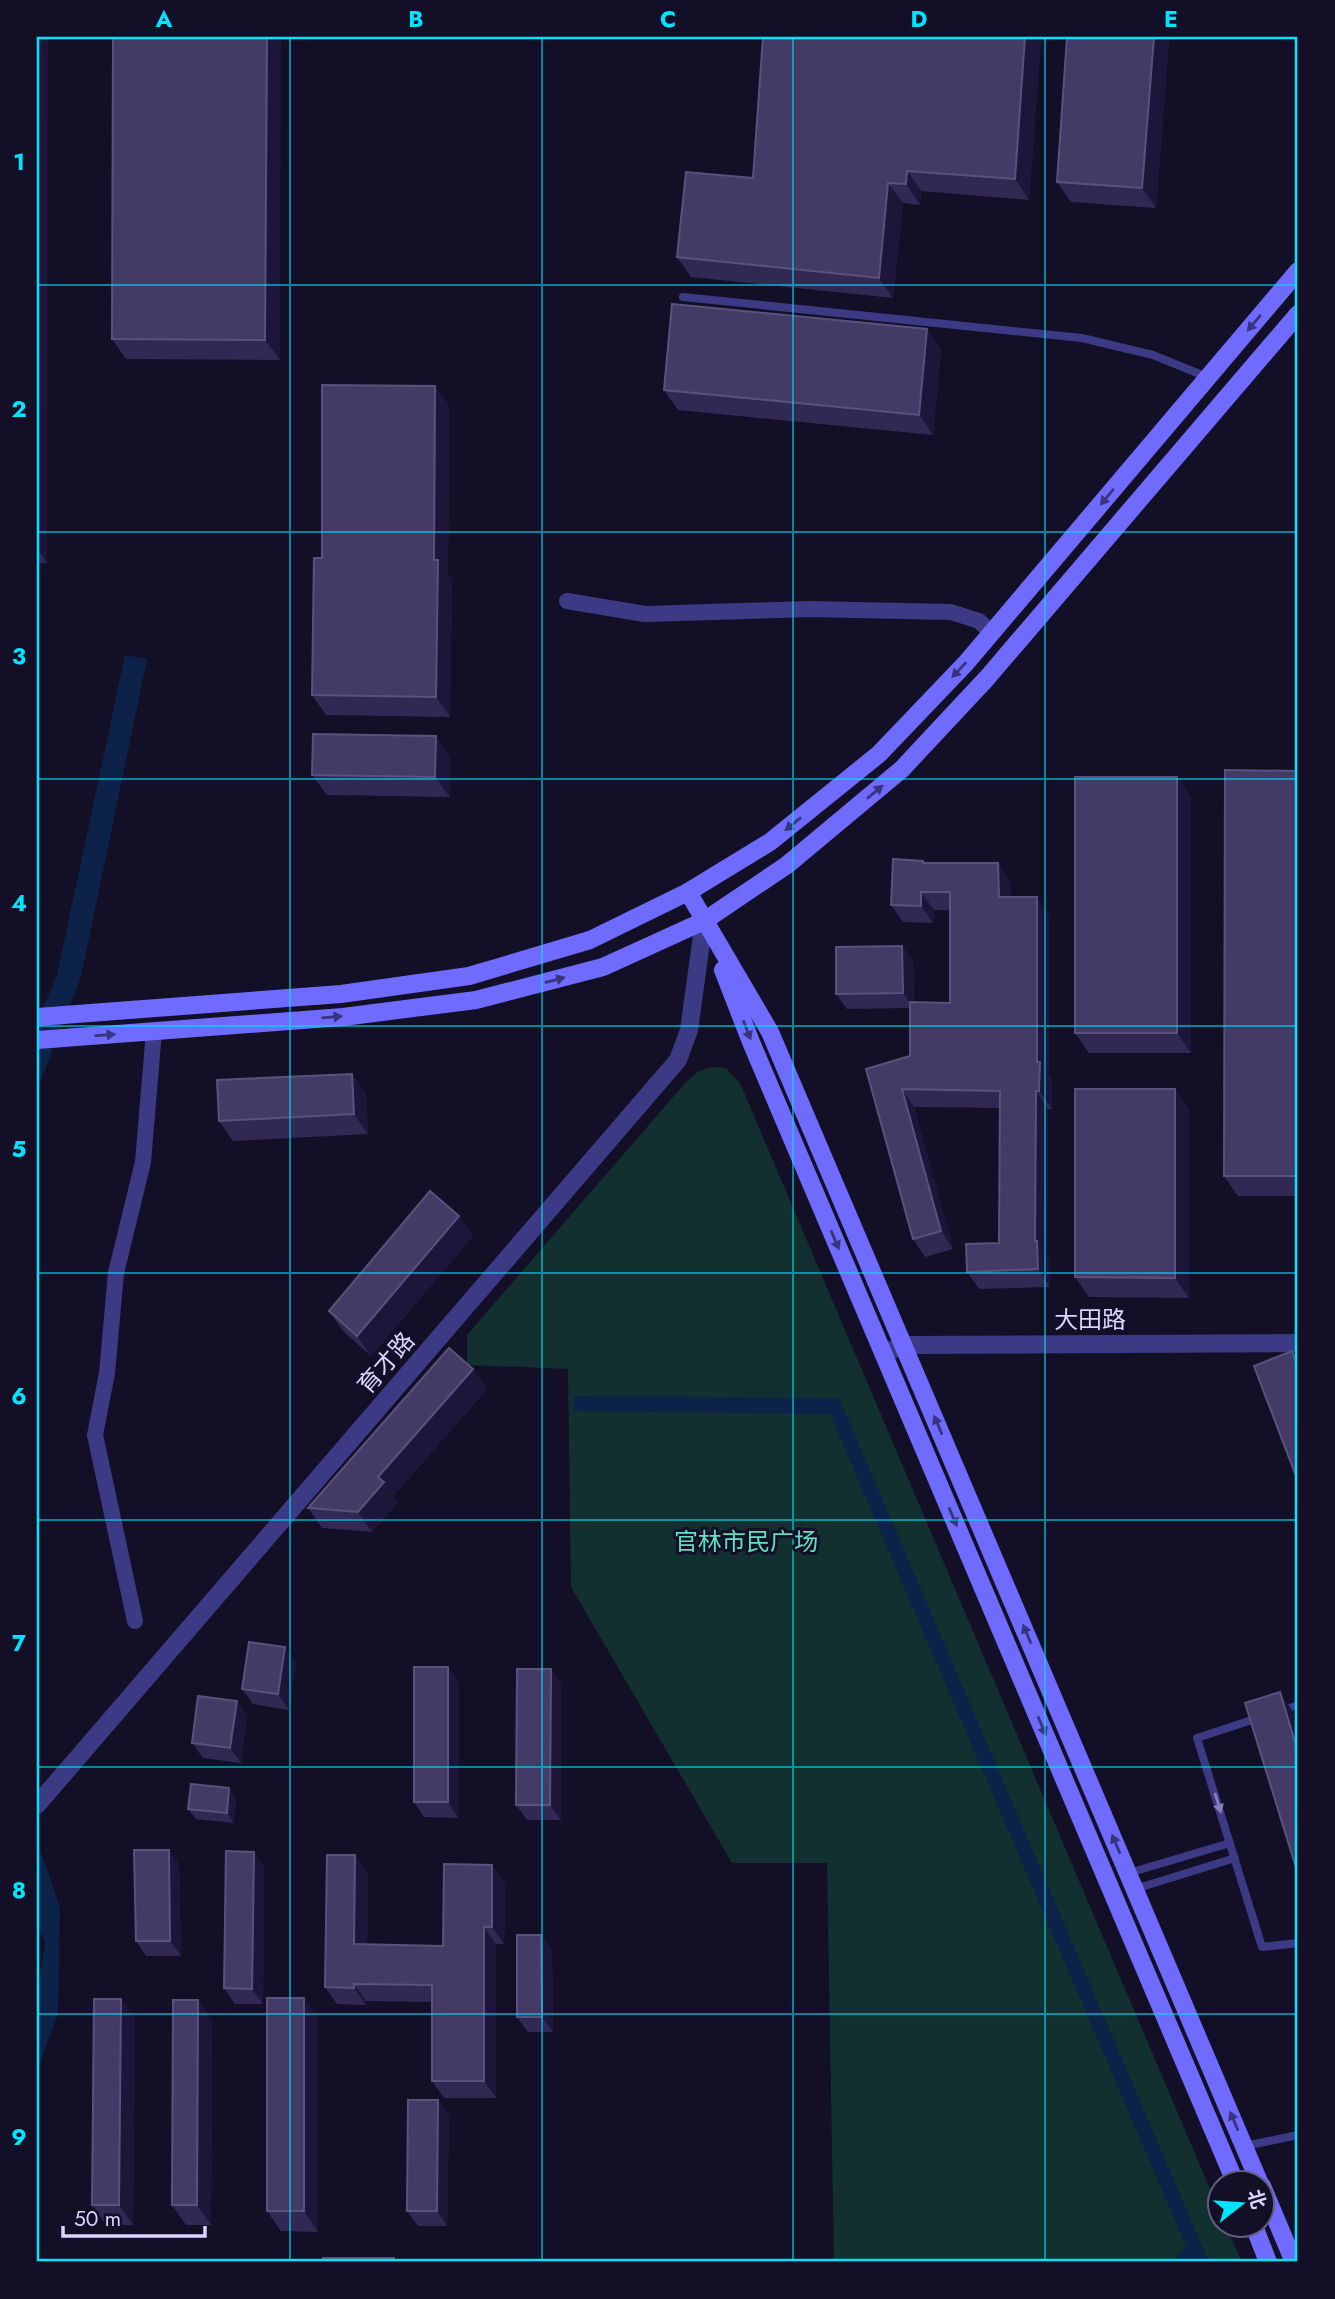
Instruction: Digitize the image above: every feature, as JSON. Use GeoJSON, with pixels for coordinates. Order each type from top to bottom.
{"type":"FeatureCollection","features":[{"type":"Feature","properties":{"kind":"main road"},"geometry":{"type":"LineString","coordinates":[[37,1017],[341,993],[469,976],[590,940],[688,892],[770,842],[879,754],[966,663],[1298,271]]}},
{"type":"Feature","properties":{"kind":"main road"},"geometry":{"type":"LineString","coordinates":[[37,1040],[342,1017],[476,1000],[603,967],[704,920],[787,865],[902,769],[988,678],[1298,314]]}},
{"type":"Feature","properties":{"kind":"main road"},"geometry":{"type":"LineString","coordinates":[[688,892],[771,1032],[1255,2170]]}},
{"type":"Feature","properties":{"kind":"main road"},"geometry":{"type":"LineString","coordinates":[[704,920],[751,1042],[1230,2170]]}},
{"type":"Feature","properties":{"kind":"main road"},"geometry":{"type":"LineString","coordinates":[[1223,2154],[1245,2146]]}},
{"type":"Feature","properties":{"kind":"main road"},"geometry":{"type":"LineString","coordinates":[[1276,2220],[1294,2262]]}},
{"type":"Feature","properties":{"kind":"main road"},"geometry":{"type":"LineString","coordinates":[[1260,2240],[1268,2262]]}},
{"type":"Feature","properties":{"kind":"street"},"geometry":{"type":"LineString","coordinates":[[567,601],[645,614],[809,609],[951,612],[979,621],[991,632]]}},
{"type":"Feature","properties":{"kind":"street","name":"育才路"},"geometry":{"type":"LineString","coordinates":[[37,1804],[678,1060],[689,1030],[704,920]]}},
{"type":"Feature","properties":{"kind":"street"},"geometry":{"type":"LineString","coordinates":[[135,1621],[94,1435],[107,1374],[116,1273],[143,1162],[153,1031]]}},
{"type":"Feature","properties":{"kind":"street","name":"大田路"},"geometry":{"type":"LineString","coordinates":[[883,1353],[904,1345],[1298,1343]]}},
{"type":"Feature","properties":{"kind":"lane"},"geometry":{"type":"LineString","coordinates":[[683,297],[1082,338],[1153,355],[1208,378]]}},
{"type":"Feature","properties":{"kind":"lane"},"geometry":{"type":"LineString","coordinates":[[1298,1705],[1197,1738],[1262,1947],[1298,1943]]}},
{"type":"Feature","properties":{"kind":"lane"},"geometry":{"type":"LineString","coordinates":[[1132,1881],[1230,1843]]}},
{"type":"Feature","properties":{"kind":"lane"},"geometry":{"type":"LineString","coordinates":[[1132,1881],[1235,1858]]}},
{"type":"Feature","properties":{"kind":"lane"},"geometry":{"type":"LineString","coordinates":[[1245,2146],[1298,2134]]}},
{"type":"Feature","properties":{"kind":"green space","name":"官林市民广场"},"geometry":{"type":"Polygon","coordinates":[[[712,1067],[726,1068],[740,1083],[1206,2179],[1206,2240],[1232,2240],[1242,2262],[834,2262],[827,1863],[732,1863],[571,1587],[568,1369],[467,1365],[467,1335],[686,1082],[699,1071],[712,1067]]]}},
{"type":"Feature","properties":{"kind":"water"},"geometry":{"type":"Polygon","coordinates":[[[125,655],[147,659],[81,977],[40,1082],[37,1097],[37,1022],[57,975],[125,655]]]}},
{"type":"Feature","properties":{"kind":"water"},"geometry":{"type":"Polygon","coordinates":[[[574,1396],[839,1398],[1209,2262],[1174,2262],[1186,2246],[830,1414],[574,1411],[574,1396]]]}},
{"type":"Feature","properties":{"kind":"water"},"geometry":{"type":"Polygon","coordinates":[[[37,1845],[60,1908],[58,2014],[37,2071],[37,1994],[45,1944],[37,1921],[37,1845]]]}},
{"type":"Feature","properties":{"kind":"building"},"geometry":{"type":"Polygon","coordinates":[[[113,37],[267,37],[265,340],[112,339],[113,37]]]}},
{"type":"Feature","properties":{"kind":"building"},"geometry":{"type":"Polygon","coordinates":[[[763,37],[1025,37],[1015,179],[907,171],[906,184],[888,183],[879,278],[677,257],[686,172],[753,178],[763,37]]]}},
{"type":"Feature","properties":{"kind":"building"},"geometry":{"type":"Polygon","coordinates":[[[1067,37],[1154,37],[1142,188],[1057,182],[1067,37]]]}},
{"type":"Feature","properties":{"kind":"building"},"geometry":{"type":"Polygon","coordinates":[[[672,304],[927,329],[919,415],[664,390],[672,304]]]}},
{"type":"Feature","properties":{"kind":"building"},"geometry":{"type":"Polygon","coordinates":[[[322,385],[435,386],[434,560],[438,560],[436,697],[312,695],[314,558],[322,558],[322,385]]]}},
{"type":"Feature","properties":{"kind":"building"},"geometry":{"type":"Polygon","coordinates":[[[313,734],[436,736],[435,777],[312,775],[313,734]]]}},
{"type":"Feature","properties":{"kind":"building"},"geometry":{"type":"Polygon","coordinates":[[[1225,770],[1298,771],[1298,1176],[1224,1176],[1225,770]]]}},
{"type":"Feature","properties":{"kind":"building"},"geometry":{"type":"Polygon","coordinates":[[[1075,777],[1177,777],[1177,1033],[1075,1033],[1075,777]]]}},
{"type":"Feature","properties":{"kind":"building"},"geometry":{"type":"Polygon","coordinates":[[[893,859],[923,863],[998,863],[999,897],[1037,897],[1037,1062],[1040,1062],[1039,1091],[1036,1091],[1035,1241],[1038,1269],[967,1272],[966,1244],[999,1243],[1000,1091],[902,1089],[941,1231],[913,1239],[866,1069],[910,1056],[910,1002],[950,1003],[950,892],[921,892],[921,906],[891,905],[893,859]]]}},
{"type":"Feature","properties":{"kind":"building"},"geometry":{"type":"Polygon","coordinates":[[[902,946],[903,993],[836,994],[836,947],[902,946]]]}},
{"type":"Feature","properties":{"kind":"building"},"geometry":{"type":"Polygon","coordinates":[[[352,1074],[354,1114],[219,1121],[217,1080],[352,1074]]]}},
{"type":"Feature","properties":{"kind":"building"},"geometry":{"type":"Polygon","coordinates":[[[1075,1089],[1175,1089],[1175,1278],[1075,1277],[1075,1089]]]}},
{"type":"Feature","properties":{"kind":"building"},"geometry":{"type":"Polygon","coordinates":[[[430,1191],[459,1216],[357,1336],[329,1311],[430,1191]]]}},
{"type":"Feature","properties":{"kind":"building"},"geometry":{"type":"Polygon","coordinates":[[[449,1348],[473,1369],[378,1477],[384,1482],[358,1512],[308,1508],[449,1348]]]}},
{"type":"Feature","properties":{"kind":"building"},"geometry":{"type":"Polygon","coordinates":[[[1292,1351],[1298,1367],[1296,1476],[1254,1366],[1292,1351]]]}},
{"type":"Feature","properties":{"kind":"building"},"geometry":{"type":"Polygon","coordinates":[[[249,1642],[285,1647],[278,1694],[242,1689],[249,1642]]]}},
{"type":"Feature","properties":{"kind":"building"},"geometry":{"type":"Polygon","coordinates":[[[414,1667],[448,1667],[448,1802],[414,1802],[414,1667]]]}},
{"type":"Feature","properties":{"kind":"building"},"geometry":{"type":"Polygon","coordinates":[[[517,1669],[551,1669],[550,1805],[516,1805],[517,1669]]]}},
{"type":"Feature","properties":{"kind":"building"},"geometry":{"type":"Polygon","coordinates":[[[1280,1692],[1298,1752],[1298,1874],[1245,1703],[1280,1692]]]}},
{"type":"Feature","properties":{"kind":"building"},"geometry":{"type":"Polygon","coordinates":[[[198,1696],[237,1701],[230,1748],[192,1743],[198,1696]]]}},
{"type":"Feature","properties":{"kind":"building"},"geometry":{"type":"Polygon","coordinates":[[[191,1784],[229,1788],[227,1813],[188,1809],[191,1784]]]}},
{"type":"Feature","properties":{"kind":"building"},"geometry":{"type":"Polygon","coordinates":[[[134,1850],[169,1850],[170,1941],[136,1941],[134,1850]]]}},
{"type":"Feature","properties":{"kind":"building"},"geometry":{"type":"Polygon","coordinates":[[[226,1851],[254,1852],[252,1989],[224,1988],[226,1851]]]}},
{"type":"Feature","properties":{"kind":"building"},"geometry":{"type":"Polygon","coordinates":[[[327,1855],[355,1855],[354,1944],[443,1946],[444,1864],[492,1865],[492,1927],[484,1927],[484,2081],[432,2081],[432,1985],[354,1984],[354,1988],[325,1987],[327,1855]]]}},
{"type":"Feature","properties":{"kind":"building"},"geometry":{"type":"Polygon","coordinates":[[[517,1935],[541,1935],[542,2017],[517,2017],[517,1935]]]}},
{"type":"Feature","properties":{"kind":"building"},"geometry":{"type":"Polygon","coordinates":[[[267,1998],[304,1998],[304,2211],[267,2211],[267,1998]]]}},
{"type":"Feature","properties":{"kind":"building"},"geometry":{"type":"Polygon","coordinates":[[[94,1999],[121,1999],[119,2205],[92,2205],[94,1999]]]}},
{"type":"Feature","properties":{"kind":"building"},"geometry":{"type":"Polygon","coordinates":[[[173,2000],[198,2000],[197,2205],[172,2205],[173,2000]]]}},
{"type":"Feature","properties":{"kind":"building"},"geometry":{"type":"Polygon","coordinates":[[[408,2100],[438,2100],[437,2211],[407,2211],[408,2100]]]}},
{"type":"Feature","properties":{"kind":"building"},"geometry":{"type":"Polygon","coordinates":[[[323,2258],[394,2258],[394,2262],[323,2262],[323,2258]]]}}]}
